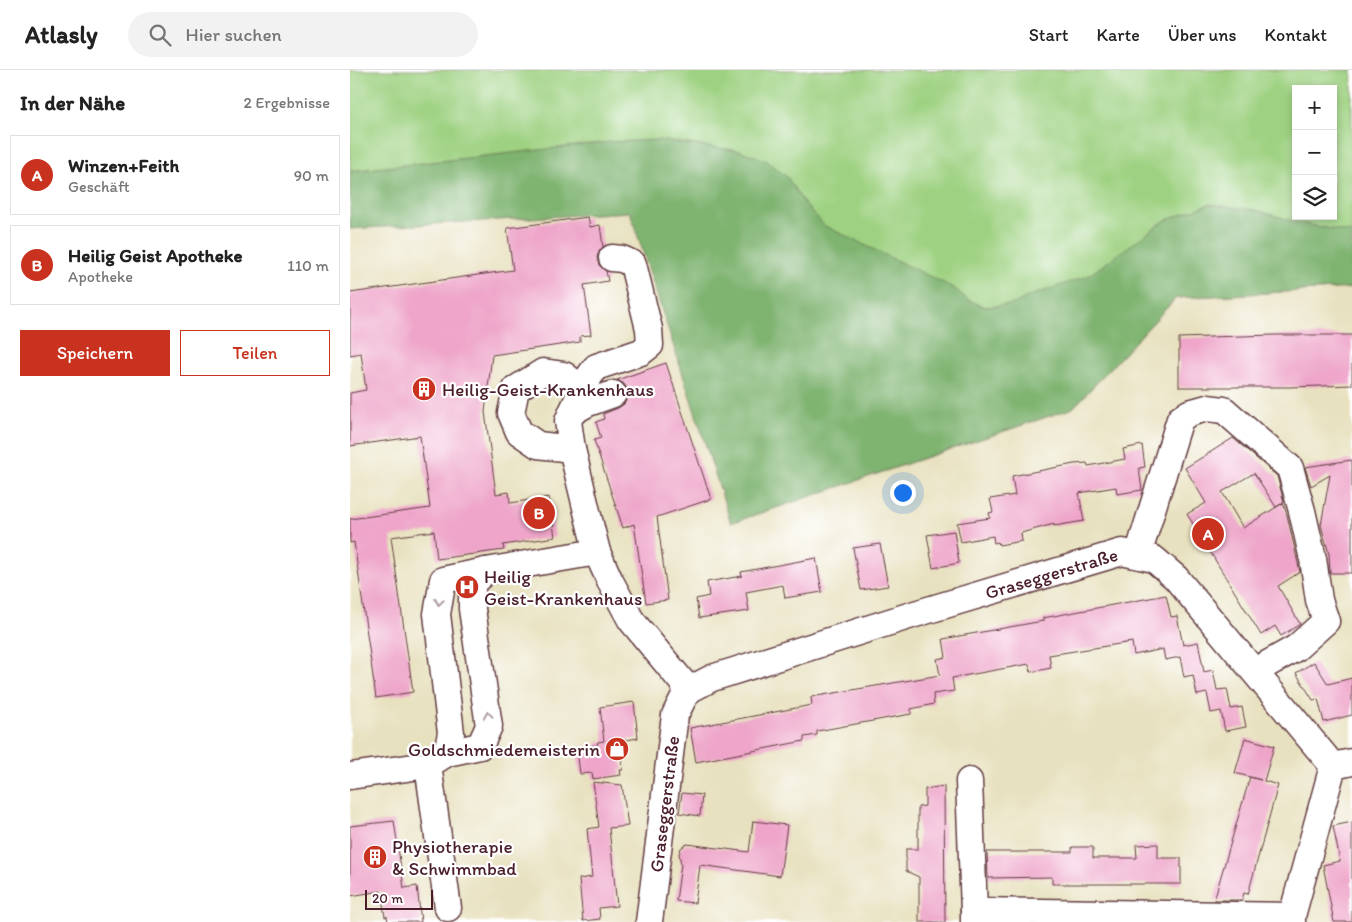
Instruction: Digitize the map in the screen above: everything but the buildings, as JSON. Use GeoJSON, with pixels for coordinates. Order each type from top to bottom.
{"type":"FeatureCollection","features":[{"type":"Feature","properties":{"kind":"street"},"geometry":{"type":"LineString","coordinates":[[612,258],[622,259],[632,264],[649,329],[650,345],[641,352],[596,367],[586,381],[568,421],[572,449],[597,552],[610,581],[631,620],[689,690]]}},
{"type":"Feature","properties":{"kind":"street"},"geometry":{"type":"LineString","coordinates":[[572,449],[538,445],[519,432],[511,413],[516,389],[543,372],[564,375],[577,401],[588,404],[613,394]]}},
{"type":"Feature","properties":{"kind":"street"},"geometry":{"type":"LineString","coordinates":[[1138,555],[1180,419],[1189,413],[1207,408],[1224,410],[1290,468],[1313,559],[1319,600],[1326,621],[1296,648],[1255,671]]}},
{"type":"Feature","properties":{"kind":"street"},"geometry":{"type":"LineString","coordinates":[[448,908],[438,759],[451,733],[437,614],[443,580],[597,552]]}},
{"type":"Feature","properties":{"kind":"street","name":"Graseggerstraße"},"geometry":{"type":"LineString","coordinates":[[649,922],[675,715],[689,690],[721,676],[1065,568],[1122,552],[1154,559],[1176,578],[1255,671],[1342,764]]}},
{"type":"Feature","properties":{"kind":"street"},"geometry":{"type":"LineString","coordinates":[[350,776],[438,759],[480,746],[489,726],[472,609],[472,583],[486,571]]}},
{"type":"Feature","properties":{"kind":"street"},"geometry":{"type":"LineString","coordinates":[[969,782],[974,917],[1292,919],[1342,764]]}},
{"type":"Feature","properties":{"kind":"green space"},"geometry":{"type":"Polygon","coordinates":[[[350,70],[1352,70],[1352,288],[1176,298],[1073,408],[731,523],[610,143],[350,171],[350,70]]]}},
{"type":"Feature","properties":{"kind":"green space"},"geometry":{"type":"Polygon","coordinates":[[[658,140],[741,151],[766,160],[787,177],[805,205],[825,226],[954,288],[968,300],[985,307],[1014,304],[1029,296],[1088,276],[1164,221],[1209,204],[1255,210],[1300,223],[1352,233],[1352,288],[1176,298],[1073,408],[731,523],[630,212],[350,229],[350,171],[610,142],[658,140]]]}},
{"type":"Feature","properties":{"kind":"place","name":"Heilig-Geist-Krankenhaus"},"geometry":{"type":"Point","coordinates":[424,389]}},
{"type":"Feature","properties":{"kind":"place","name":"Heilig Geist Apotheke"},"geometry":{"type":"Point","coordinates":[539,513]}},
{"type":"Feature","properties":{"kind":"place","name":"Winzen+Feith"},"geometry":{"type":"Point","coordinates":[1208,534]}},
{"type":"Feature","properties":{"kind":"place","name":"Heilig Geist-Krankenhaus"},"geometry":{"type":"Point","coordinates":[467,587]}},
{"type":"Feature","properties":{"kind":"place","name":"Goldschmiedemeisterin"},"geometry":{"type":"Point","coordinates":[617,749]}},
{"type":"Feature","properties":{"kind":"place","name":"Physiotherapie & Schwimmbad"},"geometry":{"type":"Point","coordinates":[375,857]}}]}
